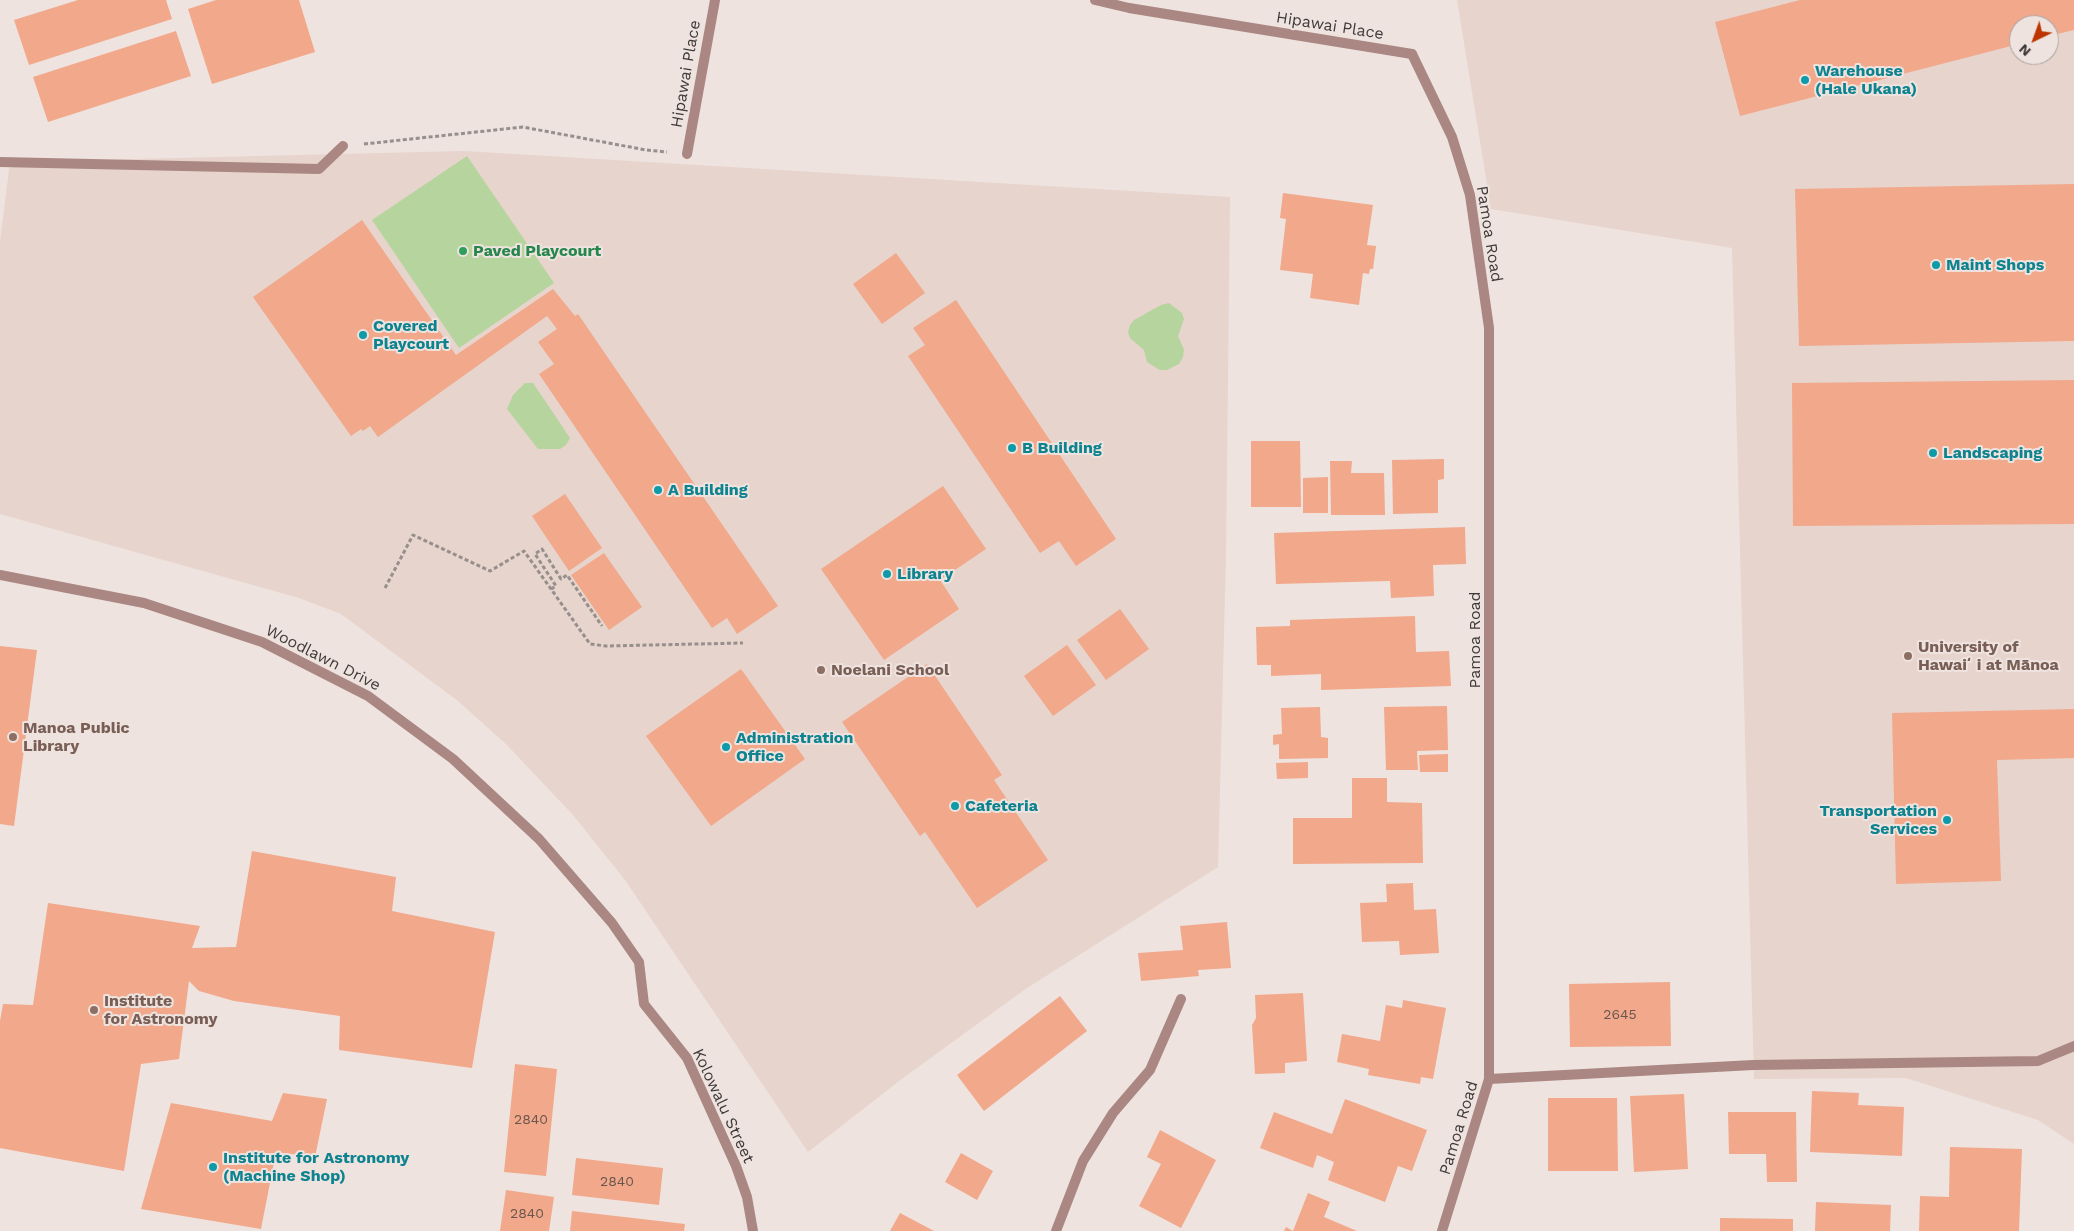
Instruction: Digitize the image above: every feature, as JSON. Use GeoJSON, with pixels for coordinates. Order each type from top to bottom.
{"type":"FeatureCollection","features":[{"type":"Feature","properties":{"kind":"street","name":"Hipawai Place"},"geometry":{"type":"LineString","coordinates":[[687,154],[715,0]]}},
{"type":"Feature","properties":{"kind":"street","name":"Hipawai Place"},"geometry":{"type":"LineString","coordinates":[[1095,0],[1129,8],[1412,54]]}},
{"type":"Feature","properties":{"kind":"street","name":"Pamoa Road"},"geometry":{"type":"LineString","coordinates":[[1412,54],[1452,136],[1470,194],[1489,328],[1490,1079],[1442,1231]]}},
{"type":"Feature","properties":{"kind":"street"},"geometry":{"type":"LineString","coordinates":[[0,162],[318,169],[343,146]]}},
{"type":"Feature","properties":{"kind":"street","name":"Woodlawn Drive"},"geometry":{"type":"LineString","coordinates":[[0,575],[144,603],[262,642],[368,696],[460,765],[539,839],[612,923]]}},
{"type":"Feature","properties":{"kind":"street","name":"Kolowalu Street"},"geometry":{"type":"LineString","coordinates":[[612,923],[639,962],[644,1004],[687,1058],[736,1166],[747,1197],[753,1231]]}},
{"type":"Feature","properties":{"kind":"street"},"geometry":{"type":"LineString","coordinates":[[1056,1231],[1083,1161],[1113,1113],[1150,1070],[1181,999]]}},
{"type":"Feature","properties":{"kind":"street"},"geometry":{"type":"LineString","coordinates":[[1490,1079],[1754,1065],[2038,1061],[2074,1046]]}},
{"type":"Feature","properties":{"kind":"path"},"geometry":{"type":"LineString","coordinates":[[343,146],[524,127],[646,150],[687,154]]}},
{"type":"Feature","properties":{"kind":"path"},"geometry":{"type":"LineString","coordinates":[[385,588],[413,535],[490,571],[524,551],[590,644],[606,646],[743,643]]}},
{"type":"Feature","properties":{"kind":"path"},"geometry":{"type":"LineString","coordinates":[[551,589],[556,586],[534,554],[542,549],[561,579],[567,575],[602,626]]}},
{"type":"Feature","properties":{"kind":"shaded area","name":"University of Hawaiʻi at Mānoa"},"geometry":{"type":"Polygon","coordinates":[[[1457,0],[2074,0],[2074,1144],[2038,1120],[1906,1078],[1754,1079],[1732,248],[1491,209],[1457,0]]]}},
{"type":"Feature","properties":{"kind":"shaded area","name":"Noelani School"},"geometry":{"type":"Polygon","coordinates":[[[464,151],[1230,197],[1226,556],[1218,867],[1024,990],[903,1078],[808,1152],[625,880],[573,815],[507,745],[458,701],[341,614],[299,598],[0,514],[0,242],[10,162],[464,151]]]}},
{"type":"Feature","properties":{"kind":"green space","name":"Paved Playcourt"},"geometry":{"type":"Polygon","coordinates":[[[467,156],[554,283],[459,348],[372,220],[467,156]]]}},
{"type":"Feature","properties":{"kind":"green space"},"geometry":{"type":"Polygon","coordinates":[[[1169,303],[1182,313],[1184,319],[1178,336],[1184,350],[1179,364],[1167,370],[1160,370],[1147,362],[1144,350],[1130,338],[1128,332],[1134,320],[1161,305],[1169,303]]]}},
{"type":"Feature","properties":{"kind":"green space"},"geometry":{"type":"Polygon","coordinates":[[[525,383],[533,383],[570,438],[566,445],[560,449],[538,449],[507,409],[513,395],[525,383]]]}},
{"type":"Feature","properties":{"kind":"building"},"geometry":{"type":"Polygon","coordinates":[[[78,0],[166,0],[172,19],[29,65],[14,20],[78,0]]]}},
{"type":"Feature","properties":{"kind":"building"},"geometry":{"type":"Polygon","coordinates":[[[216,0],[299,0],[315,52],[212,84],[188,9],[216,0]]]}},
{"type":"Feature","properties":{"kind":"building","name":"Warehouse (Hale Ukana)"},"geometry":{"type":"Polygon","coordinates":[[[1800,0],[2074,0],[2074,30],[2059,34],[2059,15],[2009,15],[2009,47],[1740,116],[1715,22],[1800,0]]]}},
{"type":"Feature","properties":{"kind":"building"},"geometry":{"type":"Polygon","coordinates":[[[176,31],[191,76],[48,122],[33,77],[176,31]]]}},
{"type":"Feature","properties":{"kind":"building","name":"Maint Shops"},"geometry":{"type":"Polygon","coordinates":[[[2074,184],[2074,341],[1799,346],[1795,189],[2074,184]]]}},
{"type":"Feature","properties":{"kind":"building"},"geometry":{"type":"Polygon","coordinates":[[[1283,193],[1373,205],[1367,245],[1376,246],[1373,269],[1370,269],[1369,274],[1363,273],[1359,305],[1310,298],[1313,274],[1280,270],[1286,219],[1280,218],[1283,193]]]}},
{"type":"Feature","properties":{"kind":"building"},"geometry":{"type":"Polygon","coordinates":[[[362,220],[456,355],[553,289],[575,316],[578,314],[778,606],[737,634],[727,618],[712,628],[539,374],[554,364],[538,342],[557,329],[547,316],[378,437],[370,426],[363,431],[361,429],[351,436],[253,297],[362,220]]]}},
{"type":"Feature","properties":{"kind":"building"},"geometry":{"type":"Polygon","coordinates":[[[896,253],[925,293],[882,324],[853,284],[896,253]]]}},
{"type":"Feature","properties":{"kind":"building","name":"B Building"},"geometry":{"type":"Polygon","coordinates":[[[956,300],[1116,539],[1076,566],[1059,541],[1040,553],[908,356],[925,345],[913,328],[956,300]]]}},
{"type":"Feature","properties":{"kind":"building","name":"Landscaping"},"geometry":{"type":"Polygon","coordinates":[[[2074,380],[2074,524],[1793,526],[1792,383],[2074,380]]]}},
{"type":"Feature","properties":{"kind":"building"},"geometry":{"type":"Polygon","coordinates":[[[1251,441],[1300,441],[1301,507],[1251,507],[1251,441]]]}},
{"type":"Feature","properties":{"kind":"building"},"geometry":{"type":"Polygon","coordinates":[[[1444,459],[1444,479],[1438,480],[1438,513],[1393,514],[1392,460],[1444,459]]]}},
{"type":"Feature","properties":{"kind":"building"},"geometry":{"type":"Polygon","coordinates":[[[1330,461],[1352,461],[1351,473],[1384,473],[1385,515],[1331,515],[1330,461]]]}},
{"type":"Feature","properties":{"kind":"building"},"geometry":{"type":"Polygon","coordinates":[[[1328,477],[1328,513],[1303,513],[1303,478],[1328,477]]]}},
{"type":"Feature","properties":{"kind":"building","name":"Library"},"geometry":{"type":"Polygon","coordinates":[[[943,486],[986,549],[940,580],[959,609],[884,660],[821,569],[943,486]]]}},
{"type":"Feature","properties":{"kind":"building"},"geometry":{"type":"Polygon","coordinates":[[[565,494],[602,548],[569,571],[532,516],[565,494]]]}},
{"type":"Feature","properties":{"kind":"building"},"geometry":{"type":"Polygon","coordinates":[[[1465,527],[1466,564],[1433,565],[1434,596],[1391,598],[1390,581],[1276,584],[1274,533],[1465,527]]]}},
{"type":"Feature","properties":{"kind":"building"},"geometry":{"type":"Polygon","coordinates":[[[604,553],[642,607],[609,630],[571,575],[604,553]]]}},
{"type":"Feature","properties":{"kind":"building"},"geometry":{"type":"Polygon","coordinates":[[[1120,609],[1149,649],[1106,680],[1077,640],[1120,609]]]}},
{"type":"Feature","properties":{"kind":"building"},"geometry":{"type":"Polygon","coordinates":[[[1415,616],[1416,652],[1449,651],[1451,686],[1321,690],[1321,674],[1271,676],[1271,665],[1257,665],[1256,627],[1290,626],[1290,620],[1415,616]]]}},
{"type":"Feature","properties":{"kind":"building"},"geometry":{"type":"Polygon","coordinates":[[[1067,645],[1096,685],[1053,716],[1024,676],[1067,645]]]}},
{"type":"Feature","properties":{"kind":"building","name":"Manoa Public Library"},"geometry":{"type":"Polygon","coordinates":[[[0,646],[37,650],[14,826],[0,824],[0,646]]]}},
{"type":"Feature","properties":{"kind":"building","name":"Cafeteria"},"geometry":{"type":"Polygon","coordinates":[[[927,664],[1002,775],[994,780],[1048,860],[977,908],[925,832],[920,836],[842,722],[927,664]]]}},
{"type":"Feature","properties":{"kind":"building","name":"Administration Office"},"geometry":{"type":"Polygon","coordinates":[[[741,669],[805,759],[711,826],[646,736],[741,669]]]}},
{"type":"Feature","properties":{"kind":"building"},"geometry":{"type":"Polygon","coordinates":[[[1447,706],[1448,750],[1417,751],[1418,770],[1386,770],[1384,707],[1447,706]]]}},
{"type":"Feature","properties":{"kind":"building"},"geometry":{"type":"Polygon","coordinates":[[[1320,707],[1321,737],[1328,738],[1328,758],[1279,759],[1279,744],[1273,745],[1273,735],[1282,734],[1281,708],[1320,707]]]}},
{"type":"Feature","properties":{"kind":"building","name":"Transportation Services"},"geometry":{"type":"Polygon","coordinates":[[[2074,709],[2074,758],[1997,760],[2001,881],[1896,884],[1892,713],[2074,709]]]}},
{"type":"Feature","properties":{"kind":"building"},"geometry":{"type":"Polygon","coordinates":[[[1448,754],[1448,772],[1420,772],[1419,755],[1448,754]]]}},
{"type":"Feature","properties":{"kind":"building"},"geometry":{"type":"Polygon","coordinates":[[[1308,762],[1308,778],[1277,779],[1276,763],[1308,762]]]}},
{"type":"Feature","properties":{"kind":"building"},"geometry":{"type":"Polygon","coordinates":[[[1352,778],[1387,778],[1387,802],[1422,803],[1423,863],[1293,864],[1293,818],[1352,818],[1352,778]]]}},
{"type":"Feature","properties":{"kind":"building","name":"Institute for Astronomy"},"geometry":{"type":"Polygon","coordinates":[[[252,851],[396,877],[392,911],[495,932],[472,1068],[339,1050],[340,1016],[234,1001],[199,991],[189,981],[179,1059],[141,1064],[124,1171],[0,1148],[0,1021],[3,1004],[33,1005],[48,903],[200,926],[192,948],[236,947],[252,851]]]}},
{"type":"Feature","properties":{"kind":"building"},"geometry":{"type":"Polygon","coordinates":[[[1413,883],[1414,910],[1436,909],[1439,953],[1400,955],[1399,941],[1362,942],[1360,903],[1387,902],[1386,884],[1413,883]]]}},
{"type":"Feature","properties":{"kind":"building"},"geometry":{"type":"Polygon","coordinates":[[[1227,922],[1231,968],[1198,970],[1199,976],[1141,981],[1138,953],[1183,950],[1180,926],[1227,922]]]}},
{"type":"Feature","properties":{"kind":"building"},"geometry":{"type":"Polygon","coordinates":[[[1670,982],[1671,1046],[1570,1047],[1569,984],[1670,982]]]}},
{"type":"Feature","properties":{"kind":"building"},"geometry":{"type":"Polygon","coordinates":[[[1303,993],[1307,1061],[1285,1063],[1285,1073],[1255,1074],[1252,1025],[1256,1018],[1255,995],[1303,993]]]}},
{"type":"Feature","properties":{"kind":"building"},"geometry":{"type":"Polygon","coordinates":[[[1060,996],[1087,1031],[984,1111],[957,1075],[1060,996]]]}},
{"type":"Feature","properties":{"kind":"building"},"geometry":{"type":"Polygon","coordinates":[[[1403,1000],[1446,1008],[1433,1079],[1421,1077],[1420,1084],[1368,1075],[1369,1069],[1337,1062],[1342,1034],[1380,1041],[1386,1005],[1402,1008],[1403,1000]]]}},
{"type":"Feature","properties":{"kind":"building"},"geometry":{"type":"Polygon","coordinates":[[[515,1064],[557,1069],[546,1176],[504,1172],[515,1064]]]}},
{"type":"Feature","properties":{"kind":"building"},"geometry":{"type":"Polygon","coordinates":[[[1812,1091],[1859,1093],[1858,1105],[1904,1107],[1902,1156],[1810,1152],[1812,1091]]]}},
{"type":"Feature","properties":{"kind":"building","name":"Institute for Astronomy (Machine Shop)"},"geometry":{"type":"Polygon","coordinates":[[[283,1093],[327,1099],[315,1157],[276,1152],[261,1229],[141,1209],[171,1103],[272,1121],[283,1093]]]}},
{"type":"Feature","properties":{"kind":"building"},"geometry":{"type":"Polygon","coordinates":[[[1684,1094],[1688,1169],[1634,1172],[1630,1096],[1684,1094]]]}},
{"type":"Feature","properties":{"kind":"building"},"geometry":{"type":"Polygon","coordinates":[[[1548,1098],[1617,1098],[1618,1171],[1548,1171],[1548,1098]]]}},
{"type":"Feature","properties":{"kind":"building"},"geometry":{"type":"Polygon","coordinates":[[[1345,1099],[1427,1130],[1412,1171],[1398,1166],[1385,1202],[1328,1180],[1334,1162],[1317,1155],[1313,1168],[1260,1148],[1274,1112],[1332,1134],[1345,1099]]]}},
{"type":"Feature","properties":{"kind":"building"},"geometry":{"type":"Polygon","coordinates":[[[1728,1112],[1796,1112],[1797,1182],[1767,1182],[1766,1154],[1729,1154],[1728,1112]]]}},
{"type":"Feature","properties":{"kind":"building"},"geometry":{"type":"Polygon","coordinates":[[[1160,1130],[1216,1160],[1181,1228],[1139,1206],[1161,1164],[1147,1157],[1160,1130]]]}},
{"type":"Feature","properties":{"kind":"building"},"geometry":{"type":"Polygon","coordinates":[[[1950,1147],[2022,1149],[2019,1231],[1919,1231],[1920,1196],[1949,1197],[1950,1147]]]}},
{"type":"Feature","properties":{"kind":"building"},"geometry":{"type":"Polygon","coordinates":[[[961,1153],[993,1171],[977,1200],[945,1182],[961,1153]]]}},
{"type":"Feature","properties":{"kind":"building"},"geometry":{"type":"Polygon","coordinates":[[[576,1158],[663,1168],[659,1205],[572,1195],[576,1158]]]}},
{"type":"Feature","properties":{"kind":"building"},"geometry":{"type":"Polygon","coordinates":[[[506,1190],[554,1197],[549,1231],[500,1231],[506,1190]]]}},
{"type":"Feature","properties":{"kind":"building"},"geometry":{"type":"Polygon","coordinates":[[[1308,1193],[1330,1202],[1324,1217],[1357,1231],[1293,1231],[1308,1193]]]}},
{"type":"Feature","properties":{"kind":"building"},"geometry":{"type":"Polygon","coordinates":[[[1816,1202],[1891,1205],[1890,1231],[1815,1231],[1816,1202]]]}},
{"type":"Feature","properties":{"kind":"building"},"geometry":{"type":"Polygon","coordinates":[[[572,1211],[685,1224],[684,1231],[570,1231],[572,1211]]]}},
{"type":"Feature","properties":{"kind":"building"},"geometry":{"type":"Polygon","coordinates":[[[900,1213],[934,1231],[890,1231],[900,1213]]]}},
{"type":"Feature","properties":{"kind":"building"},"geometry":{"type":"Polygon","coordinates":[[[1720,1218],[1793,1219],[1793,1231],[1720,1231],[1720,1218]]]}},
{"type":"Feature","properties":{"kind":"building"},"geometry":{"type":"Polygon","coordinates":[[[1286,1227],[1293,1231],[1284,1231],[1286,1227]]]}},
{"type":"Feature","properties":{"kind":"place","name":"Warehouse (Hale Ukana)"},"geometry":{"type":"Point","coordinates":[1805,80]}},
{"type":"Feature","properties":{"kind":"place","name":"Paved Playcourt"},"geometry":{"type":"Point","coordinates":[463,251]}},
{"type":"Feature","properties":{"kind":"place","name":"Maint Shops"},"geometry":{"type":"Point","coordinates":[1936,265]}},
{"type":"Feature","properties":{"kind":"place","name":"Covered Playcourt"},"geometry":{"type":"Point","coordinates":[363,335]}},
{"type":"Feature","properties":{"kind":"place","name":"B Building"},"geometry":{"type":"Point","coordinates":[1012,448]}},
{"type":"Feature","properties":{"kind":"place","name":"Landscaping"},"geometry":{"type":"Point","coordinates":[1933,453]}},
{"type":"Feature","properties":{"kind":"place","name":"A Building"},"geometry":{"type":"Point","coordinates":[658,490]}},
{"type":"Feature","properties":{"kind":"place","name":"Library"},"geometry":{"type":"Point","coordinates":[887,574]}},
{"type":"Feature","properties":{"kind":"place","name":"University of Hawaiʻi at Mānoa"},"geometry":{"type":"Point","coordinates":[1908,656]}},
{"type":"Feature","properties":{"kind":"place","name":"Noelani School"},"geometry":{"type":"Point","coordinates":[821,670]}},
{"type":"Feature","properties":{"kind":"place","name":"Manoa Public Library"},"geometry":{"type":"Point","coordinates":[13,737]}},
{"type":"Feature","properties":{"kind":"place","name":"Administration Office"},"geometry":{"type":"Point","coordinates":[726,747]}},
{"type":"Feature","properties":{"kind":"place","name":"Cafeteria"},"geometry":{"type":"Point","coordinates":[955,806]}},
{"type":"Feature","properties":{"kind":"place","name":"Transportation Services"},"geometry":{"type":"Point","coordinates":[1947,820]}},
{"type":"Feature","properties":{"kind":"place","name":"Institute for Astronomy"},"geometry":{"type":"Point","coordinates":[94,1010]}},
{"type":"Feature","properties":{"kind":"place","name":"Institute for Astronomy (Machine Shop)"},"geometry":{"type":"Point","coordinates":[213,1167]}}]}
